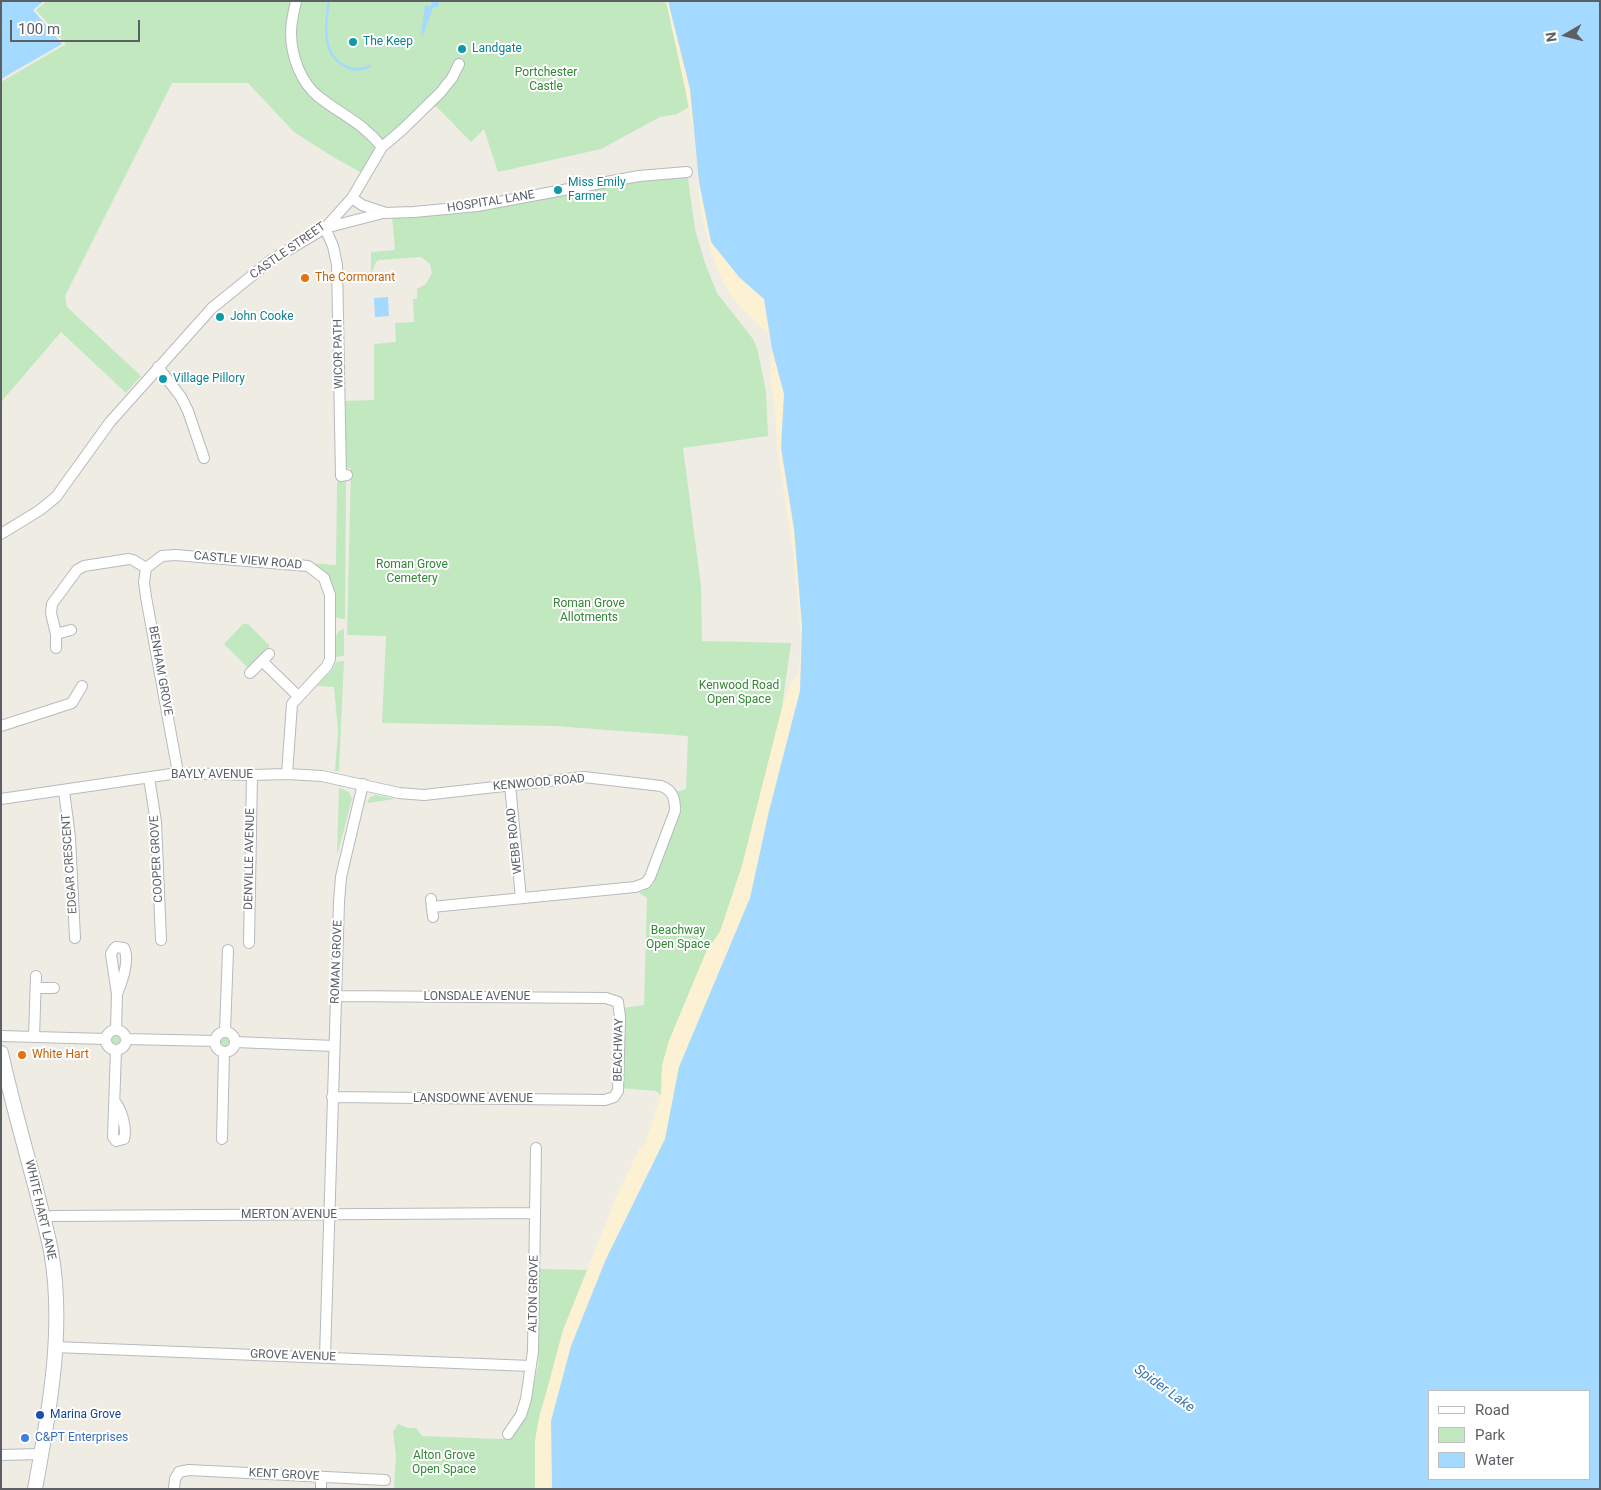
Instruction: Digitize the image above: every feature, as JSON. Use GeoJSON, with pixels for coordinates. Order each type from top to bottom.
{"type":"FeatureCollection","features":[{"type":"Feature","properties":{"kind":"street"},"geometry":{"type":"LineString","coordinates":[[296,1],[291,31],[292,44],[294,56],[304,80],[318,96],[364,128],[382,147]]}},
{"type":"Feature","properties":{"kind":"street","name":"CASTLE STREET"},"geometry":{"type":"LineString","coordinates":[[1,534],[40,510],[56,497],[110,422],[212,308],[270,261],[325,228],[352,198],[382,147],[440,93],[452,78],[459,64]]}},
{"type":"Feature","properties":{"kind":"street","name":"HOSPITAL LANE"},"geometry":{"type":"LineString","coordinates":[[325,228],[384,213],[477,206],[639,176],[687,172]]}},
{"type":"Feature","properties":{"kind":"street"},"geometry":{"type":"LineString","coordinates":[[352,198],[362,205],[384,213]]}},
{"type":"Feature","properties":{"kind":"street","name":"WICOR PATH"},"geometry":{"type":"LineString","coordinates":[[325,228],[333,246],[337,265],[341,476],[347,475]]}},
{"type":"Feature","properties":{"kind":"street"},"geometry":{"type":"LineString","coordinates":[[158,368],[181,397],[188,411],[204,458]]}},
{"type":"Feature","properties":{"kind":"street","name":"CASTLE VIEW ROAD"},"geometry":{"type":"LineString","coordinates":[[146,568],[162,556],[175,555],[308,566],[324,578],[330,595],[330,658],[327,666],[298,696],[290,708],[287,774]]}},
{"type":"Feature","properties":{"kind":"street"},"geometry":{"type":"LineString","coordinates":[[56,648],[56,634],[51,612],[53,600],[77,570],[84,566],[129,559],[146,568]]}},
{"type":"Feature","properties":{"kind":"street","name":"BENHAM GROVE"},"geometry":{"type":"LineString","coordinates":[[146,568],[144,582],[146,597],[178,773]]}},
{"type":"Feature","properties":{"kind":"street"},"geometry":{"type":"LineString","coordinates":[[56,634],[71,630]]}},
{"type":"Feature","properties":{"kind":"street"},"geometry":{"type":"LineString","coordinates":[[250,673],[265,657],[298,696]]}},
{"type":"Feature","properties":{"kind":"street"},"geometry":{"type":"LineString","coordinates":[[1,726],[72,703],[82,686]]}},
{"type":"Feature","properties":{"kind":"street","name":"BAYLY AVENUE"},"geometry":{"type":"LineString","coordinates":[[1,799],[178,773],[322,776],[362,784]]}},
{"type":"Feature","properties":{"kind":"street","name":"DENVILLE AVENUE"},"geometry":{"type":"LineString","coordinates":[[249,943],[252,775]]}},
{"type":"Feature","properties":{"kind":"street","name":"KENWOOD ROAD"},"geometry":{"type":"LineString","coordinates":[[362,784],[399,793],[424,795],[584,777],[661,786],[667,788],[672,793],[675,811],[646,883],[635,887],[432,908]]}},
{"type":"Feature","properties":{"kind":"street","name":"COOPER GROVE"},"geometry":{"type":"LineString","coordinates":[[149,778],[156,822],[161,940]]}},
{"type":"Feature","properties":{"kind":"street","name":"ROMAN GROVE"},"geometry":{"type":"LineString","coordinates":[[325,1357],[339,902],[341,877],[362,784]]}},
{"type":"Feature","properties":{"kind":"street","name":"WEBB ROAD"},"geometry":{"type":"LineString","coordinates":[[510,785],[521,898]]}},
{"type":"Feature","properties":{"kind":"street","name":"EDGAR CRESCENT"},"geometry":{"type":"LineString","coordinates":[[64,790],[70,836],[75,938]]}},
{"type":"Feature","properties":{"kind":"street"},"geometry":{"type":"LineString","coordinates":[[225,1032],[228,950]]}},
{"type":"Feature","properties":{"kind":"street"},"geometry":{"type":"LineString","coordinates":[[34,1037],[36,976]]}},
{"type":"Feature","properties":{"kind":"street"},"geometry":{"type":"LineString","coordinates":[[37,988],[54,988]]}},
{"type":"Feature","properties":{"kind":"street"},"geometry":{"type":"LineString","coordinates":[[116,1029],[117,994]]}},
{"type":"Feature","properties":{"kind":"street","name":"LONSDALE AVENUE"},"geometry":{"type":"LineString","coordinates":[[336,996],[606,998],[618,1002]]}},
{"type":"Feature","properties":{"kind":"street","name":"BEACHWAY"},"geometry":{"type":"LineString","coordinates":[[614,1097],[618,1091],[620,1017],[618,1002]]}},
{"type":"Feature","properties":{"kind":"street"},"geometry":{"type":"LineString","coordinates":[[116,1029],[124,1033],[126,1039],[124,1046],[116,1050],[109,1047],[106,1039],[109,1032],[116,1029]]}},
{"type":"Feature","properties":{"kind":"street"},"geometry":{"type":"LineString","coordinates":[[225,1032],[231,1034],[235,1042],[232,1050],[224,1052],[217,1048],[215,1041],[219,1034],[225,1032]]}},
{"type":"Feature","properties":{"kind":"street"},"geometry":{"type":"LineString","coordinates":[[1,1036],[106,1039]]}},
{"type":"Feature","properties":{"kind":"street"},"geometry":{"type":"LineString","coordinates":[[126,1039],[215,1041]]}},
{"type":"Feature","properties":{"kind":"street"},"geometry":{"type":"LineString","coordinates":[[235,1042],[334,1046]]}},
{"type":"Feature","properties":{"kind":"street"},"geometry":{"type":"LineString","coordinates":[[115,1102],[116,1050]]}},
{"type":"Feature","properties":{"kind":"street"},"geometry":{"type":"LineString","coordinates":[[222,1140],[224,1052]]}},
{"type":"Feature","properties":{"kind":"street","name":"WHITE HART LANE"},"geometry":{"type":"LineString","coordinates":[[1,1053],[44,1218],[55,1286],[55,1347],[50,1398],[35,1489]]}},
{"type":"Feature","properties":{"kind":"street","name":"LANSDOWNE AVENUE"},"geometry":{"type":"LineString","coordinates":[[332,1097],[605,1100],[614,1097]]}},
{"type":"Feature","properties":{"kind":"street","name":"ALTON GROVE"},"geometry":{"type":"LineString","coordinates":[[508,1434],[521,1415],[526,1399],[533,1351],[536,1148]]}},
{"type":"Feature","properties":{"kind":"street","name":"MERTON AVENUE"},"geometry":{"type":"LineString","coordinates":[[44,1218],[52,1216],[535,1213]]}},
{"type":"Feature","properties":{"kind":"street","name":"GROVE AVENUE"},"geometry":{"type":"LineString","coordinates":[[55,1347],[531,1366]]}},
{"type":"Feature","properties":{"kind":"street"},"geometry":{"type":"LineString","coordinates":[[1,1456],[41,1454]]}},
{"type":"Feature","properties":{"kind":"street","name":"KENT GROVE"},"geometry":{"type":"LineString","coordinates":[[174,1489],[175,1479],[179,1472],[183,1470],[385,1480]]}},
{"type":"Feature","properties":{"kind":"street"},"geometry":{"type":"LineString","coordinates":[[321,1476],[321,1489]]}},
{"type":"Feature","properties":{"kind":"green space","name":"Portchester Castle"},"geometry":{"type":"Polygon","coordinates":[[[47,1],[669,1],[691,106],[677,114],[660,117],[601,149],[498,172],[484,129],[471,142],[430,100],[362,173],[294,132],[248,83],[172,83],[65,296],[67,307],[141,376],[126,393],[61,332],[1,402],[1,82],[66,44],[36,10],[47,1]]]}},
{"type":"Feature","properties":{"kind":"green space"},"geometry":{"type":"Polygon","coordinates":[[[687,172],[695,229],[705,263],[717,293],[753,339],[757,348],[766,391],[768,436],[683,448],[701,586],[702,641],[791,643],[782,708],[742,866],[720,932],[707,950],[669,1041],[662,1066],[661,1095],[656,1091],[621,1088],[623,1008],[644,1005],[647,898],[639,893],[653,885],[682,809],[671,793],[686,789],[688,736],[555,726],[382,723],[386,636],[347,635],[351,468],[346,468],[343,401],[374,400],[374,344],[396,342],[395,323],[414,322],[413,299],[417,299],[417,289],[426,284],[432,273],[430,264],[421,257],[379,260],[376,262],[371,274],[371,252],[395,250],[392,216],[687,172]]]}},
{"type":"Feature","properties":{"kind":"green space"},"geometry":{"type":"Polygon","coordinates":[[[346,481],[345,619],[337,618],[334,613],[332,588],[307,563],[336,565],[337,482],[346,481]]]}},
{"type":"Feature","properties":{"kind":"green space"},"geometry":{"type":"Polygon","coordinates":[[[243,624],[248,624],[269,645],[269,651],[249,669],[224,644],[243,624]]]}},
{"type":"Feature","properties":{"kind":"green space"},"geometry":{"type":"Polygon","coordinates":[[[344,629],[344,656],[336,657],[336,636],[340,630],[344,629]]]}},
{"type":"Feature","properties":{"kind":"green space"},"geometry":{"type":"Polygon","coordinates":[[[344,661],[339,771],[335,771],[338,731],[334,687],[317,686],[333,669],[336,662],[344,661]]]}},
{"type":"Feature","properties":{"kind":"green space"},"geometry":{"type":"Polygon","coordinates":[[[339,788],[349,792],[352,799],[337,853],[339,788]]]}},
{"type":"Feature","properties":{"kind":"green space"},"geometry":{"type":"Polygon","coordinates":[[[375,795],[395,799],[367,803],[369,798],[375,795]]]}},
{"type":"Feature","properties":{"kind":"green space"},"geometry":{"type":"Polygon","coordinates":[[[114,1033],[118,1033],[122,1039],[118,1045],[114,1045],[110,1041],[110,1037],[114,1033]]]}},
{"type":"Feature","properties":{"kind":"green space"},"geometry":{"type":"Polygon","coordinates":[[[223,1037],[227,1037],[231,1043],[227,1049],[223,1049],[219,1045],[219,1041],[223,1037]]]}},
{"type":"Feature","properties":{"kind":"green space","name":"Alton Grove Open Space"},"geometry":{"type":"Polygon","coordinates":[[[540,1269],[588,1270],[577,1298],[540,1413],[535,1442],[535,1489],[394,1489],[396,1456],[393,1432],[398,1424],[408,1428],[416,1428],[422,1436],[510,1438],[528,1408],[538,1366],[540,1269]]]}},
{"type":"Feature","properties":{"kind":"sand"},"geometry":{"type":"Polygon","coordinates":[[[666,1],[681,1],[764,299],[777,322],[808,527],[799,735],[573,1489],[535,1489],[535,1442],[538,1423],[563,1330],[616,1198],[640,1147],[644,1147],[661,1095],[662,1066],[669,1041],[707,950],[720,932],[742,866],[782,708],[790,684],[799,672],[801,637],[793,551],[777,444],[770,370],[772,349],[770,336],[732,297],[723,282],[711,249],[700,204],[692,126],[666,1]]]}},
{"type":"Feature","properties":{"kind":"water"},"geometry":{"type":"Polygon","coordinates":[[[1,1],[44,1],[33,10],[62,44],[1,79],[1,1]]]}},
{"type":"Feature","properties":{"kind":"water"},"geometry":{"type":"Polygon","coordinates":[[[432,1],[439,1],[439,6],[433,8],[421,36],[425,5],[431,6],[432,1]]]}},
{"type":"Feature","properties":{"kind":"water","name":"Spider Lake"},"geometry":{"type":"Polygon","coordinates":[[[668,1],[1600,1],[1600,1489],[552,1489],[551,1421],[571,1346],[606,1259],[665,1139],[679,1067],[750,898],[769,811],[800,691],[802,626],[794,529],[781,448],[784,394],[772,349],[764,299],[739,277],[711,242],[699,182],[690,89],[668,1]]]}},
{"type":"Feature","properties":{"kind":"water"},"geometry":{"type":"Polygon","coordinates":[[[388,297],[389,316],[375,317],[374,298],[388,297]]]}},
{"type":"Feature","properties":{"kind":"waterway"},"geometry":{"type":"LineString","coordinates":[[329,1],[326,30],[329,48],[333,55],[339,62],[353,69],[358,70],[370,66]]}},
{"type":"Feature","properties":{"kind":"place","name":"The Keep"},"geometry":{"type":"Point","coordinates":[353,42]}},
{"type":"Feature","properties":{"kind":"place","name":"Landgate"},"geometry":{"type":"Point","coordinates":[462,49]}},
{"type":"Feature","properties":{"kind":"place","name":"Miss Emily Farmer"},"geometry":{"type":"Point","coordinates":[558,190]}},
{"type":"Feature","properties":{"kind":"place","name":"The Cormorant"},"geometry":{"type":"Point","coordinates":[305,278]}},
{"type":"Feature","properties":{"kind":"place","name":"John Cooke"},"geometry":{"type":"Point","coordinates":[220,317]}},
{"type":"Feature","properties":{"kind":"place","name":"Village Pillory"},"geometry":{"type":"Point","coordinates":[163,379]}},
{"type":"Feature","properties":{"kind":"place","name":"White Hart"},"geometry":{"type":"Point","coordinates":[22,1055]}},
{"type":"Feature","properties":{"kind":"place","name":"Marina Grove"},"geometry":{"type":"Point","coordinates":[40,1415]}},
{"type":"Feature","properties":{"kind":"place","name":"C&PT Enterprises"},"geometry":{"type":"Point","coordinates":[25,1438]}},
{"type":"Feature","properties":{"kind":"park label","name":"Roman Grove Cemetery"},"geometry":{"type":"Point","coordinates":[412,572]}},
{"type":"Feature","properties":{"kind":"park label","name":"Roman Grove Allotments"},"geometry":{"type":"Point","coordinates":[589,611]}},
{"type":"Feature","properties":{"kind":"park label","name":"Kenwood Road Open Space"},"geometry":{"type":"Point","coordinates":[739,693]}},
{"type":"Feature","properties":{"kind":"park label","name":"Beachway Open Space"},"geometry":{"type":"Point","coordinates":[678,938]}}]}
